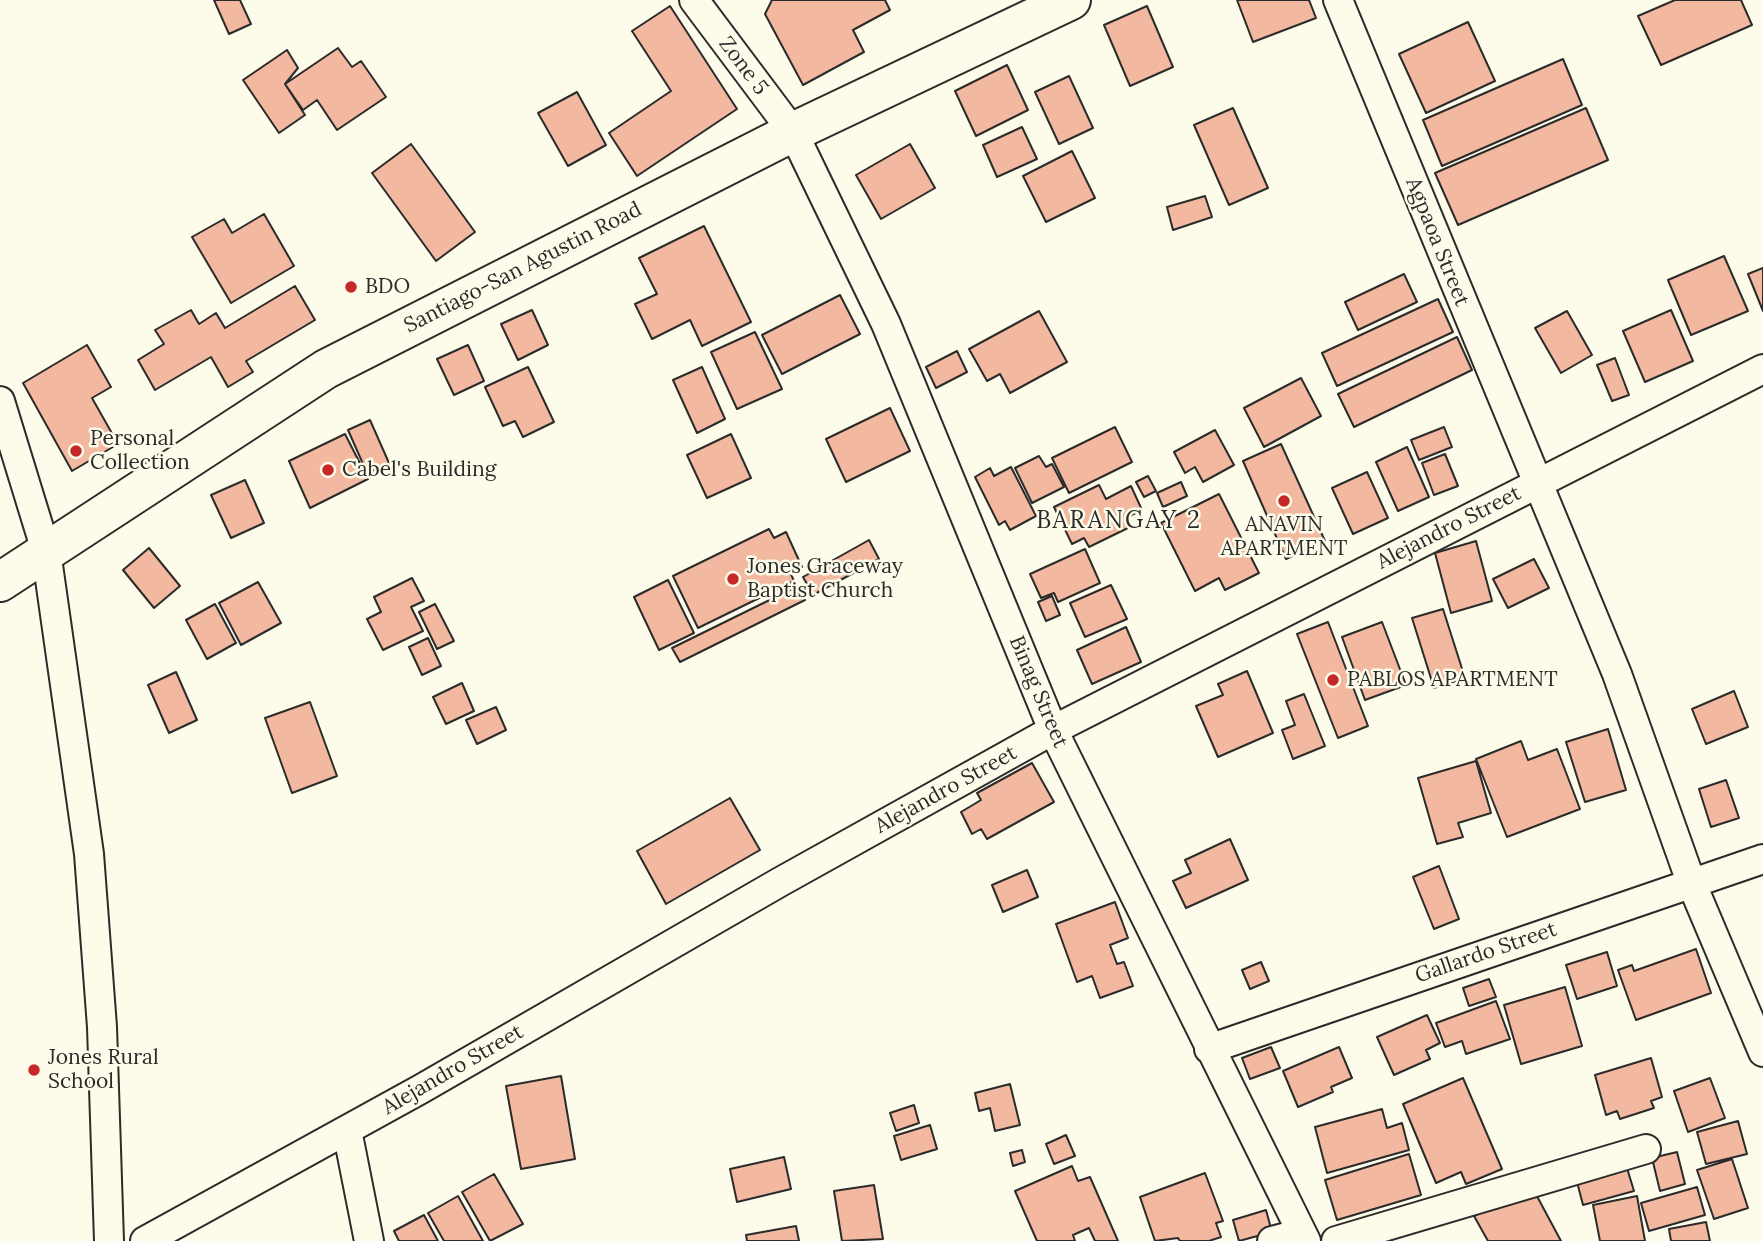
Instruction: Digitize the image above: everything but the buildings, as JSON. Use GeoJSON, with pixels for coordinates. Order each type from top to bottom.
{"type":"FeatureCollection","features":[{"type":"Feature","properties":{"kind":"main road","name":"Santiago-San Agustin Road"},"geometry":{"type":"LineString","coordinates":[[0,582],[327,369],[793,132],[1071,0]]}},
{"type":"Feature","properties":{"kind":"street","name":"Zone 5"},"geometry":{"type":"LineString","coordinates":[[694,0],[793,132]]}},
{"type":"Feature","properties":{"kind":"street","name":"Agpaoa Street"},"geometry":{"type":"LineString","coordinates":[[1338,0],[1616,674],[1691,882],[1763,1052]]}},
{"type":"Feature","properties":{"kind":"street","name":"Binag Street"},"geometry":{"type":"LineString","coordinates":[[793,132],[886,324],[1053,730],[1304,1237]]}},
{"type":"Feature","properties":{"kind":"street","name":"Alejandro Street"},"geometry":{"type":"LineString","coordinates":[[145,1241],[347,1130],[1053,730],[1763,369]]}},
{"type":"Feature","properties":{"kind":"street"},"geometry":{"type":"LineString","coordinates":[[0,401],[46,551],[89,854],[102,1027],[109,1241]]}},
{"type":"Feature","properties":{"kind":"street","name":"Gallardo Street"},"geometry":{"type":"LineString","coordinates":[[1209,1049],[1763,859]]}},
{"type":"Feature","properties":{"kind":"street"},"geometry":{"type":"LineString","coordinates":[[347,1130],[369,1241]]}},
{"type":"Feature","properties":{"kind":"street"},"geometry":{"type":"LineString","coordinates":[[1336,1241],[1646,1149]]}},
{"type":"Feature","properties":{"kind":"street"},"geometry":{"type":"LineString","coordinates":[[1272,1241],[1304,1237]]}},
{"type":"Feature","properties":{"kind":"place","name":"BDO"},"geometry":{"type":"Point","coordinates":[351,287]}},
{"type":"Feature","properties":{"kind":"place","name":"Personal Collection"},"geometry":{"type":"Point","coordinates":[76,451]}},
{"type":"Feature","properties":{"kind":"place","name":"Cabel's Building"},"geometry":{"type":"Point","coordinates":[328,470]}},
{"type":"Feature","properties":{"kind":"place","name":"ANAVIN APARTMENT"},"geometry":{"type":"Point","coordinates":[1284,501]}},
{"type":"Feature","properties":{"kind":"place","name":"Jones Graceway Baptist Church"},"geometry":{"type":"Point","coordinates":[733,579]}},
{"type":"Feature","properties":{"kind":"place","name":"PABLOS APARTMENT"},"geometry":{"type":"Point","coordinates":[1333,680]}},
{"type":"Feature","properties":{"kind":"place","name":"Jones Rural School"},"geometry":{"type":"Point","coordinates":[34,1070]}},
{"type":"Feature","properties":{"kind":"district","name":"BARANGAY 2"},"geometry":{"type":"Point","coordinates":[1119,521]}}]}
